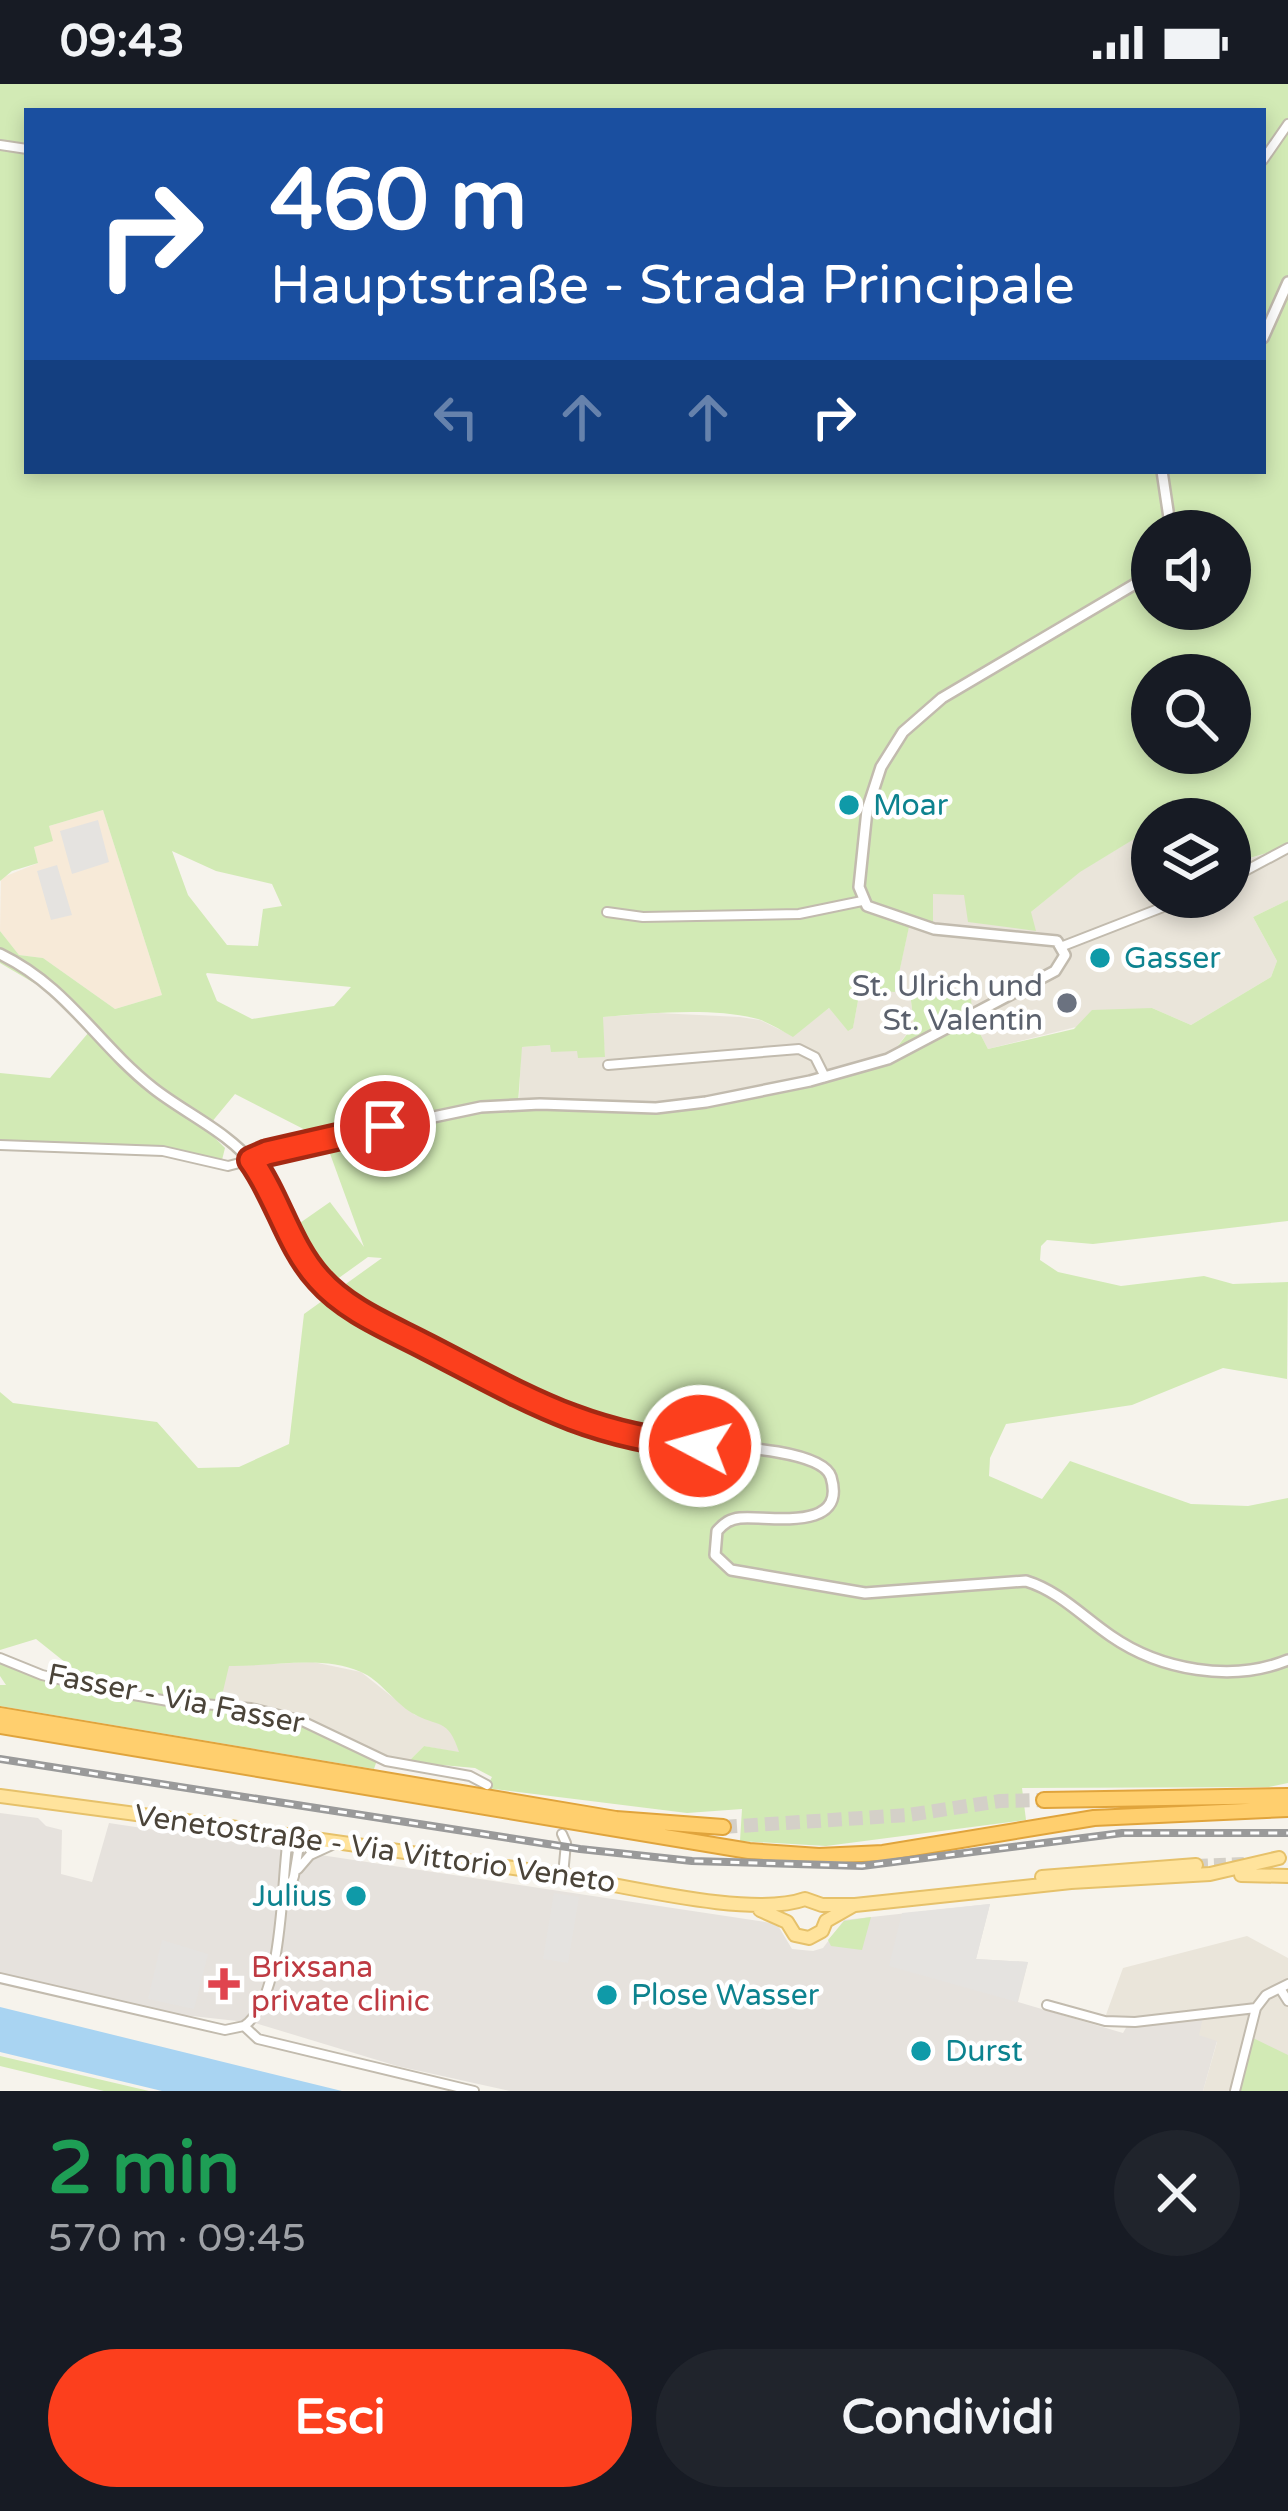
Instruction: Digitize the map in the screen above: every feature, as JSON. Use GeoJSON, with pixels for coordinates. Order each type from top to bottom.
{"type":"FeatureCollection","features":[{"type":"Feature","properties":{"kind":"highway"},"geometry":{"type":"LineString","coordinates":[[0,1715],[616,1819],[722,1827]]}},
{"type":"Feature","properties":{"kind":"highway"},"geometry":{"type":"LineString","coordinates":[[0,1726],[790,1855],[883,1853],[1120,1816],[1288,1809]]}},
{"type":"Feature","properties":{"kind":"highway"},"geometry":{"type":"LineString","coordinates":[[1044,1800],[1288,1796]]}},
{"type":"Feature","properties":{"kind":"main road","name":"Venetostraße - Via Vittorio Veneto"},"geometry":{"type":"LineString","coordinates":[[0,1796],[750,1906],[805,1899],[822,1906],[855,1904],[1210,1874]]}},
{"type":"Feature","properties":{"kind":"main road"},"geometry":{"type":"LineString","coordinates":[[1210,1874],[1279,1858]]}},
{"type":"Feature","properties":{"kind":"main road"},"geometry":{"type":"LineString","coordinates":[[963,1893],[991,1883],[1074,1872],[1196,1865]]}},
{"type":"Feature","properties":{"kind":"main road"},"geometry":{"type":"LineString","coordinates":[[1210,1874],[1288,1876]]}},
{"type":"Feature","properties":{"kind":"main road"},"geometry":{"type":"LineString","coordinates":[[787,1922],[794,1904]]}},
{"type":"Feature","properties":{"kind":"main road","name":"Venetostraße - Via Vittorio Veneto"},"geometry":{"type":"LineString","coordinates":[[750,1906],[787,1922],[795,1935],[809,1938],[855,1904]]}},
{"type":"Feature","properties":{"kind":"main road"},"geometry":{"type":"LineString","coordinates":[[822,1906],[826,1921]]}},
{"type":"Feature","properties":{"kind":"street"},"geometry":{"type":"LineString","coordinates":[[1266,156],[1288,124]]}},
{"type":"Feature","properties":{"kind":"street"},"geometry":{"type":"LineString","coordinates":[[1266,331],[1288,282]]}},
{"type":"Feature","properties":{"kind":"street"},"geometry":{"type":"LineString","coordinates":[[1162,474],[1168,510]]}},
{"type":"Feature","properties":{"kind":"street"},"geometry":{"type":"LineString","coordinates":[[862,901],[860,855],[872,790],[903,732],[956,689],[1131,586]]}},
{"type":"Feature","properties":{"kind":"street"},"geometry":{"type":"LineString","coordinates":[[1251,868],[1288,848]]}},
{"type":"Feature","properties":{"kind":"street"},"geometry":{"type":"LineString","coordinates":[[608,912],[644,917],[799,914],[862,901],[924,927],[1049,939],[1063,946],[1135,918]]}},
{"type":"Feature","properties":{"kind":"street"},"geometry":{"type":"LineString","coordinates":[[0,1145],[163,1151],[228,1166],[282,1149],[481,1107],[656,1108],[731,1098],[888,1059],[1055,970],[1064,959],[1063,946]]}},
{"type":"Feature","properties":{"kind":"street"},"geometry":{"type":"LineString","coordinates":[[0,954],[60,992],[152,1087],[251,1160],[316,1277],[355,1309],[545,1408],[596,1428],[653,1442],[800,1455],[821,1463],[832,1489],[815,1515],[787,1520],[738,1518],[717,1531],[716,1555],[731,1570],[865,1593],[1025,1581],[1042,1586],[1113,1638],[1156,1659],[1235,1672],[1288,1660]]}},
{"type":"Feature","properties":{"kind":"street"},"geometry":{"type":"LineString","coordinates":[[608,1065],[799,1049],[815,1057],[825,1077]]}},
{"type":"Feature","properties":{"kind":"street","name":"Fasser - Via Fasser"},"geometry":{"type":"LineString","coordinates":[[0,1658],[42,1675],[99,1689],[251,1708],[300,1720],[386,1761],[470,1776],[487,1784]]}},
{"type":"Feature","properties":{"kind":"street"},"geometry":{"type":"LineString","coordinates":[[562,1834],[566,1844],[562,1875]]}},
{"type":"Feature","properties":{"kind":"street"},"geometry":{"type":"LineString","coordinates":[[294,1838],[295,1876]]}},
{"type":"Feature","properties":{"kind":"street"},"geometry":{"type":"LineString","coordinates":[[0,1978],[225,2030],[244,2026],[262,2005],[294,1838]]}},
{"type":"Feature","properties":{"kind":"street"},"geometry":{"type":"LineString","coordinates":[[281,1918],[295,1876],[310,1855],[334,1844]]}},
{"type":"Feature","properties":{"kind":"street"},"geometry":{"type":"LineString","coordinates":[[1235,2091],[1256,2008],[1266,1995],[1284,1987],[1288,2001]]}},
{"type":"Feature","properties":{"kind":"street"},"geometry":{"type":"LineString","coordinates":[[1047,2005],[1105,2021],[1135,2022],[1256,2008]]}},
{"type":"Feature","properties":{"kind":"street"},"geometry":{"type":"LineString","coordinates":[[244,2026],[259,2039],[473,2091]]}},
{"type":"Feature","properties":{"kind":"shaded area"},"geometry":{"type":"Polygon","coordinates":[[[103,810],[162,995],[115,1009],[43,958],[19,955],[0,931],[1,878],[38,863],[34,847],[49,826],[103,810]]]}},
{"type":"Feature","properties":{"kind":"shaded area"},"geometry":{"type":"Polygon","coordinates":[[[98,820],[109,862],[72,874],[60,831],[98,820]]]}},
{"type":"Feature","properties":{"kind":"shaded area"},"geometry":{"type":"Polygon","coordinates":[[[1131,841],[1131,918],[1251,918],[1251,858],[1288,847],[1288,900],[1253,917],[1277,961],[1271,977],[1191,1025],[1152,1008],[988,1049],[973,1020],[910,994],[914,1024],[888,1059],[852,1071],[656,1108],[519,1104],[521,1047],[550,1045],[605,1056],[602,1017],[658,1013],[740,1017],[760,1020],[793,1036],[829,1008],[848,1030],[853,1027],[860,990],[895,991],[909,926],[933,894],[964,894],[1031,912],[1079,872],[1131,841]]]}},
{"type":"Feature","properties":{"kind":"shaded area"},"geometry":{"type":"Polygon","coordinates":[[[57,865],[72,915],[51,920],[37,871],[57,865]]]}},
{"type":"Feature","properties":{"kind":"shaded area"},"geometry":{"type":"Polygon","coordinates":[[[313,1662],[361,1672],[415,1715],[438,1720],[452,1733],[460,1753],[424,1746],[408,1762],[378,1757],[219,1704],[228,1666],[313,1662]]]}},
{"type":"Feature","properties":{"kind":"shaded area"},"geometry":{"type":"Polygon","coordinates":[[[0,1813],[38,1818],[62,1830],[61,1874],[92,1882],[109,1823],[777,1924],[792,1949],[813,1951],[823,1948],[844,1920],[990,1904],[976,1959],[1028,1962],[1018,2002],[1123,2033],[1127,2026],[1203,2017],[1199,2035],[1217,2041],[1203,2091],[510,2091],[397,2066],[255,2023],[138,2010],[0,1981],[0,1813]]]}},
{"type":"Feature","properties":{"kind":"shaded area"},"geometry":{"type":"Polygon","coordinates":[[[554,1893],[579,1897],[568,1963],[543,1959],[554,1893]]]}},
{"type":"Feature","properties":{"kind":"shaded area"},"geometry":{"type":"Polygon","coordinates":[[[990,1904],[976,1959],[1028,1962],[1017,2002],[889,1966],[902,1913],[990,1904]]]}},
{"type":"Feature","properties":{"kind":"shaded area"},"geometry":{"type":"Polygon","coordinates":[[[1247,1936],[1288,1958],[1288,2091],[1203,2091],[1217,2042],[1198,2035],[1202,2018],[1127,2026],[1103,2023],[1123,1968],[1247,1936]]]}},
{"type":"Feature","properties":{"kind":"shaded area"},"geometry":{"type":"Polygon","coordinates":[[[162,1940],[208,1954],[194,2009],[148,1999],[162,1940]]]}},
{"type":"Feature","properties":{"kind":"green space"},"geometry":{"type":"Polygon","coordinates":[[[0,84],[1288,84],[1288,847],[1251,858],[1251,798],[1131,798],[1131,841],[1080,872],[1031,912],[1036,931],[968,922],[964,895],[933,894],[933,932],[909,927],[895,992],[860,990],[853,1028],[848,1031],[829,1008],[793,1037],[758,1019],[722,1013],[603,1017],[605,1057],[578,1058],[577,1051],[551,1052],[550,1045],[522,1047],[518,1103],[637,1108],[706,1102],[888,1059],[914,1025],[910,993],[971,999],[973,1020],[988,1049],[1074,1029],[1092,1010],[1152,1008],[1191,1025],[1271,977],[1277,961],[1253,917],[1288,900],[1288,1221],[1093,1244],[1047,1240],[1041,1246],[1040,1260],[1058,1272],[1121,1286],[1204,1276],[1233,1284],[1288,1282],[1287,1379],[1223,1368],[1132,1405],[1006,1424],[990,1458],[989,1476],[1042,1499],[1070,1461],[1191,1504],[1248,1506],[1288,1498],[1288,1783],[1269,1787],[1022,1788],[1026,1820],[826,1846],[740,1841],[742,1809],[687,1813],[486,1788],[492,1777],[475,1768],[408,1762],[424,1746],[459,1752],[446,1728],[412,1713],[368,1676],[330,1664],[229,1666],[220,1704],[300,1720],[378,1757],[374,1769],[0,1706],[0,1685],[6,1685],[0,1676],[0,1658],[42,1675],[96,1687],[36,1639],[0,1650],[0,1392],[13,1403],[157,1422],[198,1468],[239,1467],[289,1444],[304,1314],[382,1258],[368,1257],[336,1280],[297,1225],[330,1202],[364,1247],[325,1140],[235,1094],[206,1129],[225,1148],[221,1164],[189,1155],[0,1145],[0,1073],[50,1078],[89,1032],[46,990],[0,963],[0,931],[19,955],[43,958],[115,1009],[162,995],[103,810],[49,826],[53,841],[34,847],[38,863],[12,871],[0,881],[0,84]],[[172,851],[188,895],[227,945],[258,946],[263,909],[282,906],[272,884],[216,871],[172,851]],[[207,973],[217,1001],[252,1019],[334,1006],[351,987],[207,973]]]}},
{"type":"Feature","properties":{"kind":"green space"},"geometry":{"type":"Polygon","coordinates":[[[871,1917],[862,1950],[831,1946],[828,1940],[844,1921],[871,1917]]]}},
{"type":"Feature","properties":{"kind":"green space"},"geometry":{"type":"Polygon","coordinates":[[[1253,2038],[1288,2055],[1288,2091],[1239,2091],[1253,2038]]]}},
{"type":"Feature","properties":{"kind":"green space"},"geometry":{"type":"Polygon","coordinates":[[[0,2056],[149,2091],[104,2091],[0,2066],[0,2056]]]}},
{"type":"Feature","properties":{"kind":"water"},"geometry":{"type":"Polygon","coordinates":[[[0,2007],[342,2091],[162,2091],[0,2052],[0,2007]]]}},
{"type":"Feature","properties":{"kind":"tunnel"},"geometry":{"type":"LineString","coordinates":[[723,1827],[1044,1800]]}},
{"type":"Feature","properties":{"kind":"tunnel"},"geometry":{"type":"LineString","coordinates":[[1196,1865],[1245,1863]]}},
{"type":"Feature","properties":{"kind":"railway"},"geometry":{"type":"LineString","coordinates":[[0,1759],[580,1849],[692,1861],[862,1866],[1122,1833],[1288,1833]]}},
{"type":"Feature","properties":{"kind":"place","name":"Moar"},"geometry":{"type":"Point","coordinates":[849,805]}},
{"type":"Feature","properties":{"kind":"place","name":"Gasser"},"geometry":{"type":"Point","coordinates":[1100,958]}},
{"type":"Feature","properties":{"kind":"place","name":"St. Ulrich und St. Valentin"},"geometry":{"type":"Point","coordinates":[1067,1003]}},
{"type":"Feature","properties":{"kind":"place","name":"Julius"},"geometry":{"type":"Point","coordinates":[356,1896]}},
{"type":"Feature","properties":{"kind":"place","name":"Brixsana private clinic"},"geometry":{"type":"Point","coordinates":[224,1984]}},
{"type":"Feature","properties":{"kind":"place","name":"Plose Wasser"},"geometry":{"type":"Point","coordinates":[607,1995]}},
{"type":"Feature","properties":{"kind":"place","name":"Durst"},"geometry":{"type":"Point","coordinates":[921,2051]}},
{"type":"Feature","properties":{"kind":"route"},"geometry":{"type":"LineString","coordinates":[[385,1126],[251,1160],[316,1277],[355,1309],[564,1417],[619,1435],[700,1446]]}}]}
